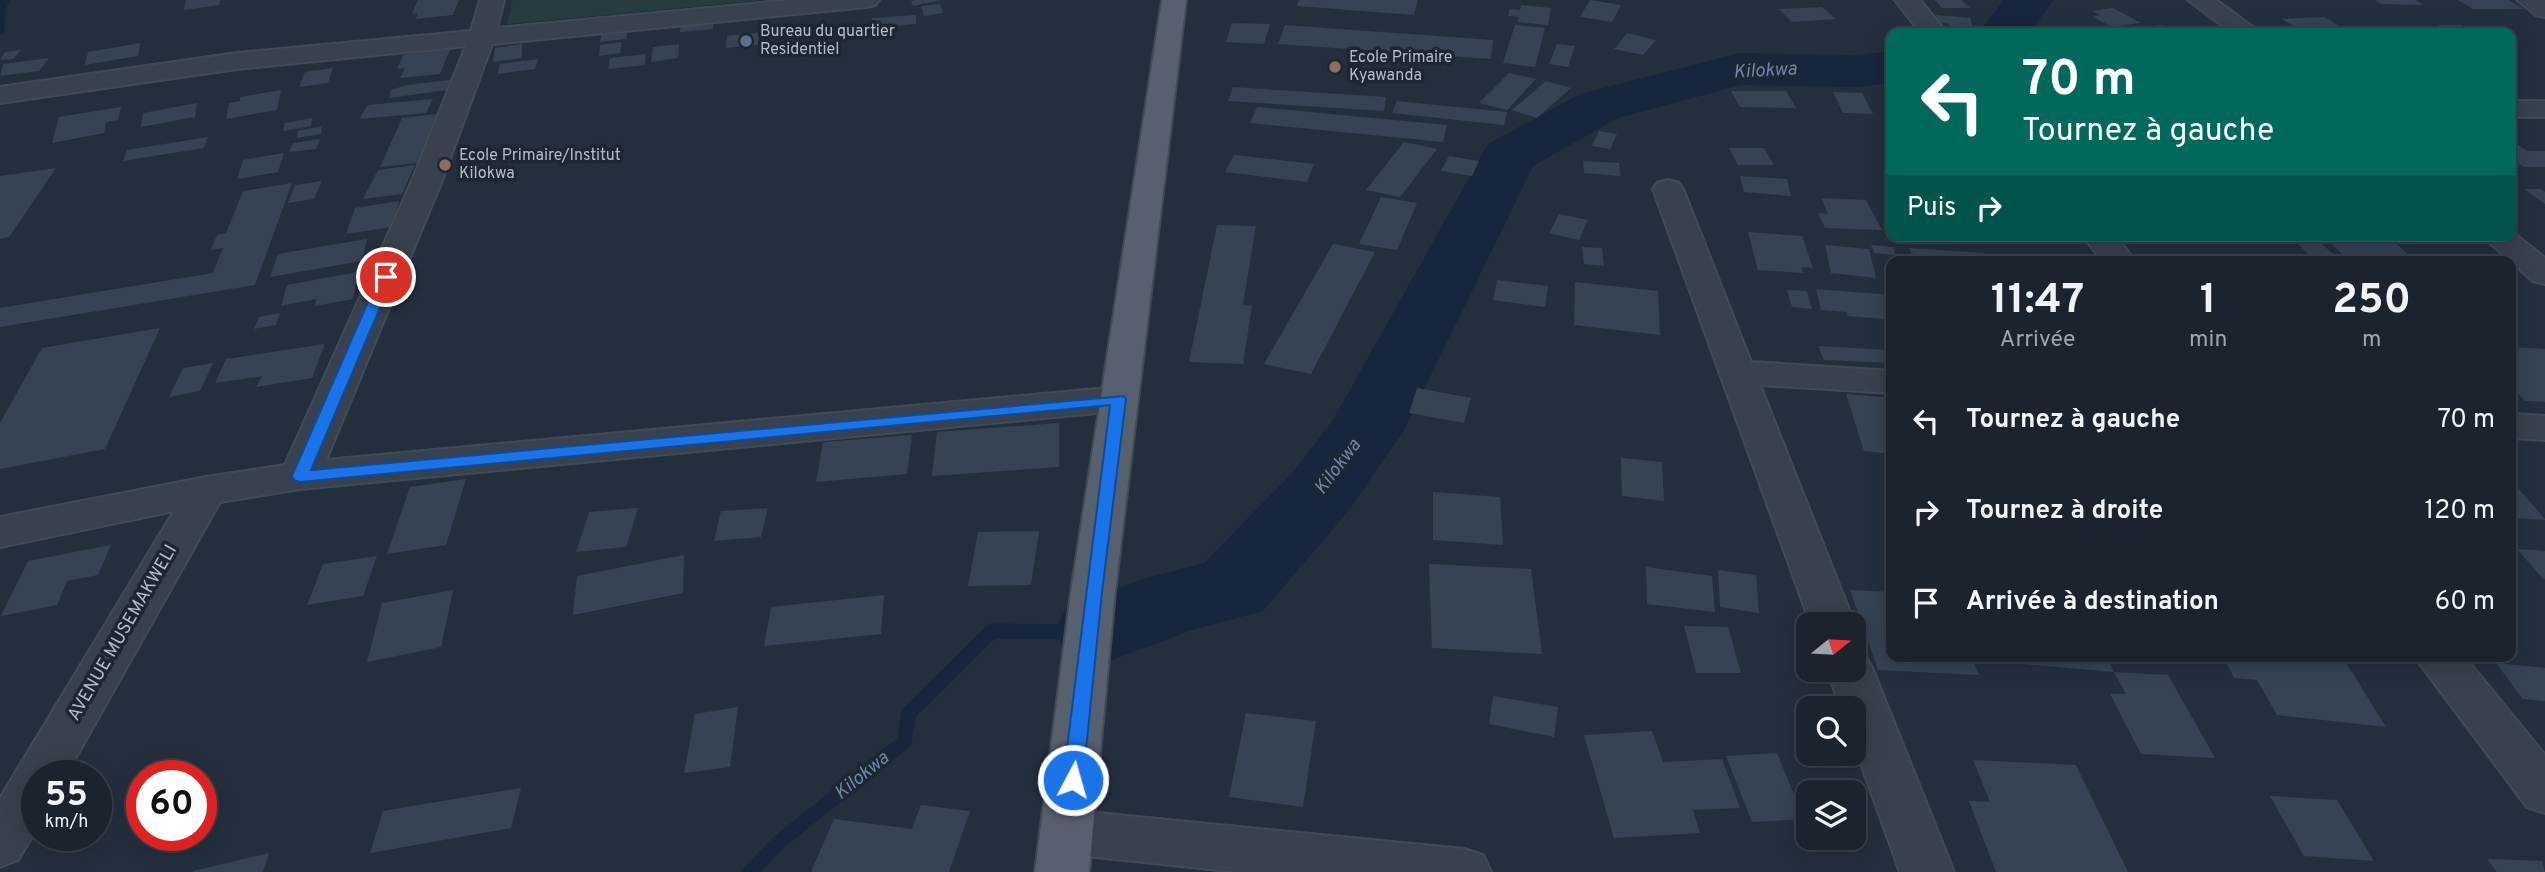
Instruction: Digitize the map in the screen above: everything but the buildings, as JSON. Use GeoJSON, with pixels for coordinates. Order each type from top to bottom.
{"type":"FeatureCollection","features":[{"type":"Feature","properties":{"kind":"main road"},"geometry":{"type":"LineString","coordinates":[[1065,852],[1093,592],[1174,0]]}},
{"type":"Feature","properties":{"kind":"street"},"geometry":{"type":"LineString","coordinates":[[300,476],[426,183],[482,37],[492,0]]}},
{"type":"Feature","properties":{"kind":"street"},"geometry":{"type":"LineString","coordinates":[[0,95],[237,61],[867,0]]}},
{"type":"Feature","properties":{"kind":"street"},"geometry":{"type":"LineString","coordinates":[[1907,0],[1930,28]]}},
{"type":"Feature","properties":{"kind":"street"},"geometry":{"type":"LineString","coordinates":[[2200,0],[2241,28]]}},
{"type":"Feature","properties":{"kind":"street"},"geometry":{"type":"LineString","coordinates":[[2529,0],[2545,10]]}},
{"type":"Feature","properties":{"kind":"street"},"geometry":{"type":"LineString","coordinates":[[2516,109],[2545,109]]}},
{"type":"Feature","properties":{"kind":"street"},"geometry":{"type":"LineString","coordinates":[[1668,189],[1828,612]]}},
{"type":"Feature","properties":{"kind":"street"},"geometry":{"type":"LineString","coordinates":[[2104,242],[2115,256]]}},
{"type":"Feature","properties":{"kind":"street"},"geometry":{"type":"LineString","coordinates":[[2505,242],[2545,274]]}},
{"type":"Feature","properties":{"kind":"street"},"geometry":{"type":"LineString","coordinates":[[1736,372],[1886,382]]}},
{"type":"Feature","properties":{"kind":"street"},"geometry":{"type":"LineString","coordinates":[[0,533],[206,491],[300,476],[1118,399]]}},
{"type":"Feature","properties":{"kind":"street"},"geometry":{"type":"LineString","coordinates":[[2516,426],[2545,428]]}},
{"type":"Feature","properties":{"kind":"street","name":"AVENUE MUSEMAKWELI"},"geometry":{"type":"LineString","coordinates":[[49,760],[206,491]]}},
{"type":"Feature","properties":{"kind":"street"},"geometry":{"type":"LineString","coordinates":[[2442,662],[2545,792]]}},
{"type":"Feature","properties":{"kind":"street"},"geometry":{"type":"LineString","coordinates":[[1855,682],[1927,872]]}},
{"type":"Feature","properties":{"kind":"street"},"geometry":{"type":"LineString","coordinates":[[0,844],[21,808]]}},
{"type":"Feature","properties":{"kind":"street"},"geometry":{"type":"LineString","coordinates":[[1065,852],[1464,872]]}},
{"type":"Feature","properties":{"kind":"green space"},"geometry":{"type":"Polygon","coordinates":[[[513,0],[764,0],[507,24],[513,0]]]}},
{"type":"Feature","properties":{"kind":"waterway"},"geometry":{"type":"LineString","coordinates":[[0,29],[3,2],[6,0]]}},
{"type":"Feature","properties":{"kind":"waterway","name":"Kilokwa"},"geometry":{"type":"LineString","coordinates":[[2007,28],[2030,0]]}},
{"type":"Feature","properties":{"kind":"waterway","name":"Kilokwa"},"geometry":{"type":"LineString","coordinates":[[1099,631],[1174,602],[1232,589],[1322,490],[1366,430],[1509,156],[1599,106],[1740,69],[1857,71],[1886,68]]}},
{"type":"Feature","properties":{"kind":"waterway","name":"Kilokwa"},"geometry":{"type":"LineString","coordinates":[[750,872],[779,842],[904,742],[909,713],[992,631],[1081,632]]}},
{"type":"Feature","properties":{"kind":"place","name":"Bureau du quartier Residentiel"},"geometry":{"type":"Point","coordinates":[746,41]}},
{"type":"Feature","properties":{"kind":"place","name":"Ecole Primaire Kyawanda"},"geometry":{"type":"Point","coordinates":[1335,67]}},
{"type":"Feature","properties":{"kind":"place","name":"Ecole Primaire/Institut Kilokwa"},"geometry":{"type":"Point","coordinates":[445,165]}},
{"type":"Feature","properties":{"kind":"route"},"geometry":{"type":"LineString","coordinates":[[386,277],[300,476],[1118,399],[1093,592],[1073,780]]}}]}
